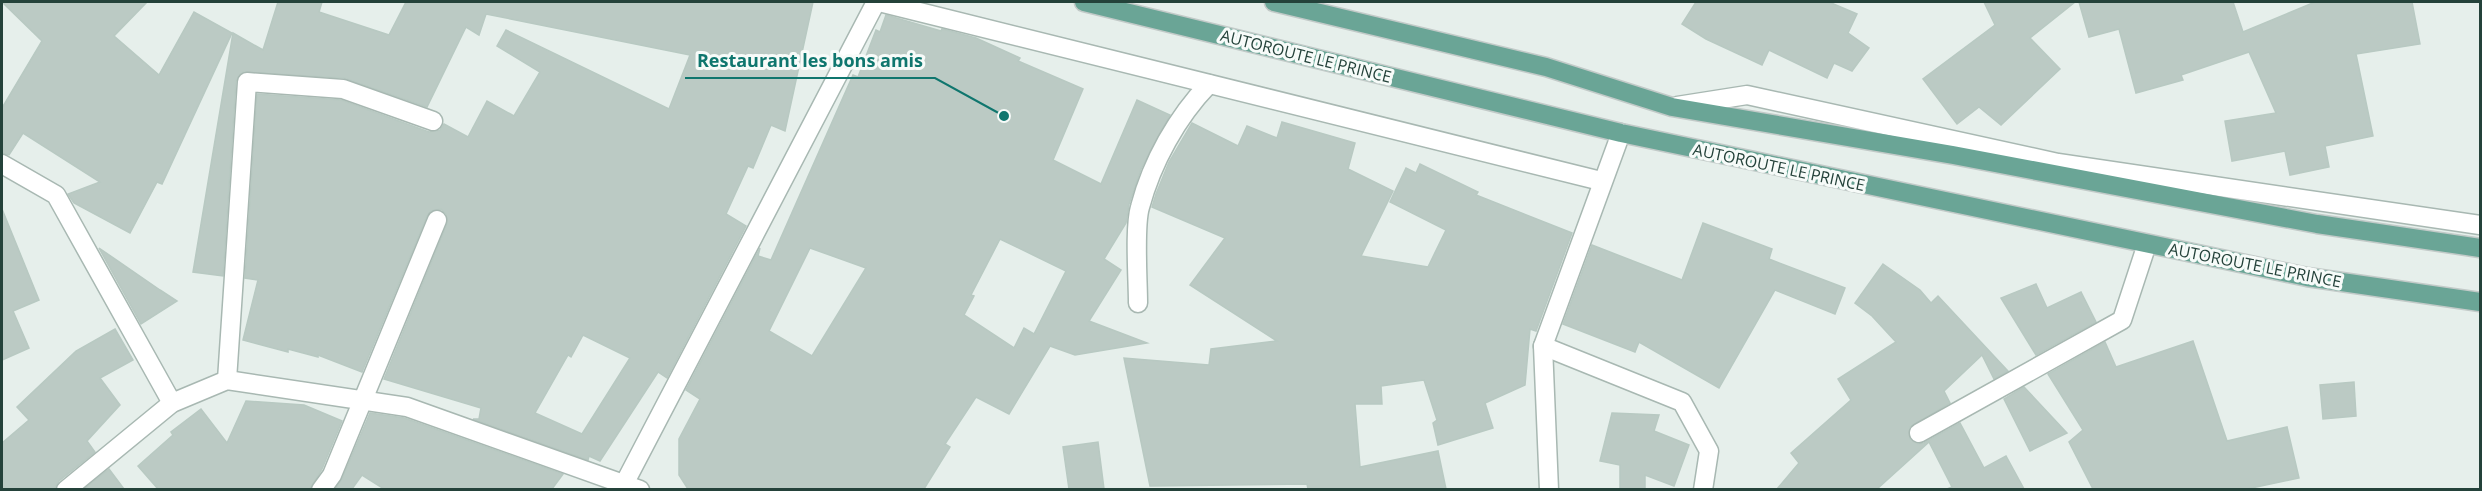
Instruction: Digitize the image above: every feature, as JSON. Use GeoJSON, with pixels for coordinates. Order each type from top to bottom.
{"type":"FeatureCollection","features":[{"type":"Feature","properties":{"kind":"main road","name":"AUTOROUTE LE PRINCE"},"geometry":{"type":"LineString","coordinates":[[1084,2],[1621,133],[2307,277],[2481,302]]}},
{"type":"Feature","properties":{"kind":"main road"},"geometry":{"type":"LineString","coordinates":[[1274,2],[1546,67],[1672,107],[2317,224],[2481,248]]}},
{"type":"Feature","properties":{"kind":"street"},"geometry":{"type":"LineString","coordinates":[[66,489],[172,403],[227,380],[407,407],[629,487],[878,2],[1601,181]]}},
{"type":"Feature","properties":{"kind":"street"},"geometry":{"type":"LineString","coordinates":[[227,380],[247,82],[343,89],[433,121]]}},
{"type":"Feature","properties":{"kind":"street"},"geometry":{"type":"LineString","coordinates":[[1138,303],[1139,208],[1169,135],[1186,108],[1209,84]]}},
{"type":"Feature","properties":{"kind":"street"},"geometry":{"type":"LineString","coordinates":[[1672,107],[1746,95],[2058,163],[2481,225]]}},
{"type":"Feature","properties":{"kind":"street"},"geometry":{"type":"LineString","coordinates":[[1549,489],[1543,346],[1601,181],[1621,133]]}},
{"type":"Feature","properties":{"kind":"street"},"geometry":{"type":"LineString","coordinates":[[2,164],[56,195],[172,403]]}},
{"type":"Feature","properties":{"kind":"street"},"geometry":{"type":"LineString","coordinates":[[321,489],[332,475],[437,220]]}},
{"type":"Feature","properties":{"kind":"street"},"geometry":{"type":"LineString","coordinates":[[1919,433],[2122,320],[2147,244]]}},
{"type":"Feature","properties":{"kind":"street"},"geometry":{"type":"LineString","coordinates":[[1543,346],[1682,402],[1709,451],[1703,489]]}},
{"type":"Feature","properties":{"kind":"building"},"geometry":{"type":"Polygon","coordinates":[[[2,2],[147,2],[114,36],[159,75],[194,12],[232,33],[162,184],[157,182],[130,233],[74,203],[68,194],[100,182],[23,133],[9,155],[2,153],[2,108],[42,41],[2,2]]]}},
{"type":"Feature","properties":{"kind":"building"},"geometry":{"type":"Polygon","coordinates":[[[278,2],[322,2],[319,12],[389,35],[406,2],[813,2],[785,131],[771,125],[753,168],[748,166],[726,214],[746,226],[667,378],[658,372],[600,461],[589,456],[588,460],[473,419],[479,419],[481,408],[384,379],[447,224],[446,214],[441,209],[431,211],[427,216],[362,372],[318,355],[318,357],[288,349],[288,352],[243,340],[258,280],[245,278],[257,94],[341,100],[429,132],[440,130],[444,124],[468,137],[487,101],[514,116],[540,72],[497,46],[506,30],[669,109],[690,55],[486,14],[479,35],[466,27],[427,107],[344,78],[243,72],[236,81],[223,276],[193,272],[233,33],[263,50],[278,2]],[[583,335],[571,357],[568,355],[535,413],[582,434],[630,358],[583,335]]]}},
{"type":"Feature","properties":{"kind":"building"},"geometry":{"type":"Polygon","coordinates":[[[1696,2],[1829,2],[1857,14],[1848,33],[1869,48],[1852,71],[1834,63],[1827,78],[1769,50],[1762,65],[1706,39],[1682,24],[1696,2]]]}},
{"type":"Feature","properties":{"kind":"building"},"geometry":{"type":"Polygon","coordinates":[[[1984,2],[2075,2],[2030,38],[2060,69],[2001,125],[1979,107],[1957,124],[1923,79],[1995,25],[1984,2]]]}},
{"type":"Feature","properties":{"kind":"building"},"geometry":{"type":"Polygon","coordinates":[[[2079,2],[2233,2],[2243,32],[2315,2],[2412,2],[2420,44],[2356,54],[2373,136],[2325,146],[2329,167],[2290,175],[2285,151],[2232,161],[2225,121],[2276,113],[2249,52],[2181,75],[2183,80],[2136,93],[2119,29],[2089,37],[2079,2]]]}},
{"type":"Feature","properties":{"kind":"building"},"geometry":{"type":"Polygon","coordinates":[[[886,15],[941,31],[942,29],[976,38],[1020,58],[1018,61],[1083,89],[1053,160],[1101,184],[1137,100],[1170,115],[1141,169],[1129,204],[1126,223],[1104,259],[1121,270],[1089,321],[1147,343],[1075,355],[1050,346],[1009,414],[976,397],[945,444],[950,447],[924,489],[688,489],[679,475],[679,439],[700,399],[686,390],[760,248],[758,256],[771,260],[853,75],[858,77],[876,30],[880,32],[886,15]],[[1000,239],[971,295],[974,296],[964,315],[1014,348],[1024,328],[1034,334],[1066,271],[1000,239]],[[810,248],[769,331],[812,356],[866,268],[810,248]]]}},
{"type":"Feature","properties":{"kind":"building"},"geometry":{"type":"Polygon","coordinates":[[[1282,122],[1355,143],[1348,169],[1393,191],[1361,256],[1428,267],[1446,230],[1390,202],[1406,168],[1416,173],[1420,164],[1478,192],[1476,195],[1572,233],[1536,331],[1530,329],[1525,385],[1485,403],[1493,428],[1438,445],[1433,423],[1437,420],[1424,380],[1381,386],[1382,404],[1355,404],[1360,467],[1438,451],[1446,489],[1308,489],[1307,484],[1150,486],[1124,358],[1209,365],[1211,349],[1277,341],[1190,285],[1225,238],[1152,207],[1156,194],[1169,162],[1192,123],[1238,146],[1247,126],[1277,138],[1282,122]]]}},
{"type":"Feature","properties":{"kind":"building"},"geometry":{"type":"Polygon","coordinates":[[[2,209],[39,300],[13,311],[29,348],[2,360],[2,209]]]}},
{"type":"Feature","properties":{"kind":"building"},"geometry":{"type":"Polygon","coordinates":[[[1703,223],[1772,249],[1769,259],[1845,288],[1835,314],[1775,290],[1719,388],[1639,342],[1635,352],[1563,324],[1592,245],[1682,280],[1703,223]]]}},
{"type":"Feature","properties":{"kind":"building"},"geometry":{"type":"Polygon","coordinates":[[[99,248],[160,290],[177,301],[141,324],[99,248]]]}},
{"type":"Feature","properties":{"kind":"building"},"geometry":{"type":"Polygon","coordinates":[[[1883,264],[1920,290],[1931,303],[1938,296],[2008,371],[1994,379],[1982,355],[1944,391],[1950,403],[1910,427],[1910,439],[1918,444],[1924,443],[1960,423],[1984,468],[2006,456],[2024,489],[1947,489],[1952,487],[1929,442],[1877,489],[1777,489],[1799,463],[1791,453],[1851,400],[1838,379],[1896,342],[1872,316],[1855,303],[1883,264]]]}},
{"type":"Feature","properties":{"kind":"building"},"geometry":{"type":"Polygon","coordinates":[[[2036,284],[2047,308],[2081,292],[2096,322],[2036,355],[2001,298],[2036,284]]]}},
{"type":"Feature","properties":{"kind":"building"},"geometry":{"type":"Polygon","coordinates":[[[115,329],[133,360],[100,378],[120,405],[87,441],[95,452],[59,481],[55,489],[2,489],[2,443],[29,420],[17,407],[76,351],[115,329]]]}},
{"type":"Feature","properties":{"kind":"building"},"geometry":{"type":"Polygon","coordinates":[[[2193,341],[2227,441],[2287,427],[2299,478],[2247,489],[2093,489],[2069,442],[2083,430],[2048,374],[2105,342],[2116,367],[2193,341]]]}},
{"type":"Feature","properties":{"kind":"building"},"geometry":{"type":"Polygon","coordinates":[[[2354,382],[2356,416],[2323,419],[2320,385],[2354,382]]]}},
{"type":"Feature","properties":{"kind":"building"},"geometry":{"type":"Polygon","coordinates":[[[2024,387],[2067,433],[2030,451],[2004,399],[2024,387]]]}},
{"type":"Feature","properties":{"kind":"building"},"geometry":{"type":"Polygon","coordinates":[[[246,401],[304,405],[342,421],[322,469],[310,489],[158,489],[138,466],[173,435],[171,432],[201,409],[227,443],[246,401]]]}},
{"type":"Feature","properties":{"kind":"building"},"geometry":{"type":"Polygon","coordinates":[[[370,413],[404,418],[563,474],[552,489],[384,489],[362,475],[352,489],[335,489],[342,479],[370,413]]]}},
{"type":"Feature","properties":{"kind":"building"},"geometry":{"type":"Polygon","coordinates":[[[1612,413],[1659,415],[1654,431],[1689,445],[1674,486],[1645,475],[1645,489],[1620,489],[1620,465],[1600,461],[1612,413]]]}},
{"type":"Feature","properties":{"kind":"building"},"geometry":{"type":"Polygon","coordinates":[[[1098,442],[1104,489],[1069,489],[1063,447],[1098,442]]]}},
{"type":"Feature","properties":{"kind":"building"},"geometry":{"type":"Polygon","coordinates":[[[109,469],[124,489],[84,489],[109,469]]]}},
{"type":"Feature","properties":{"kind":"place","name":"Restaurant les bons amis"},"geometry":{"type":"Point","coordinates":[1004,116]}}]}
